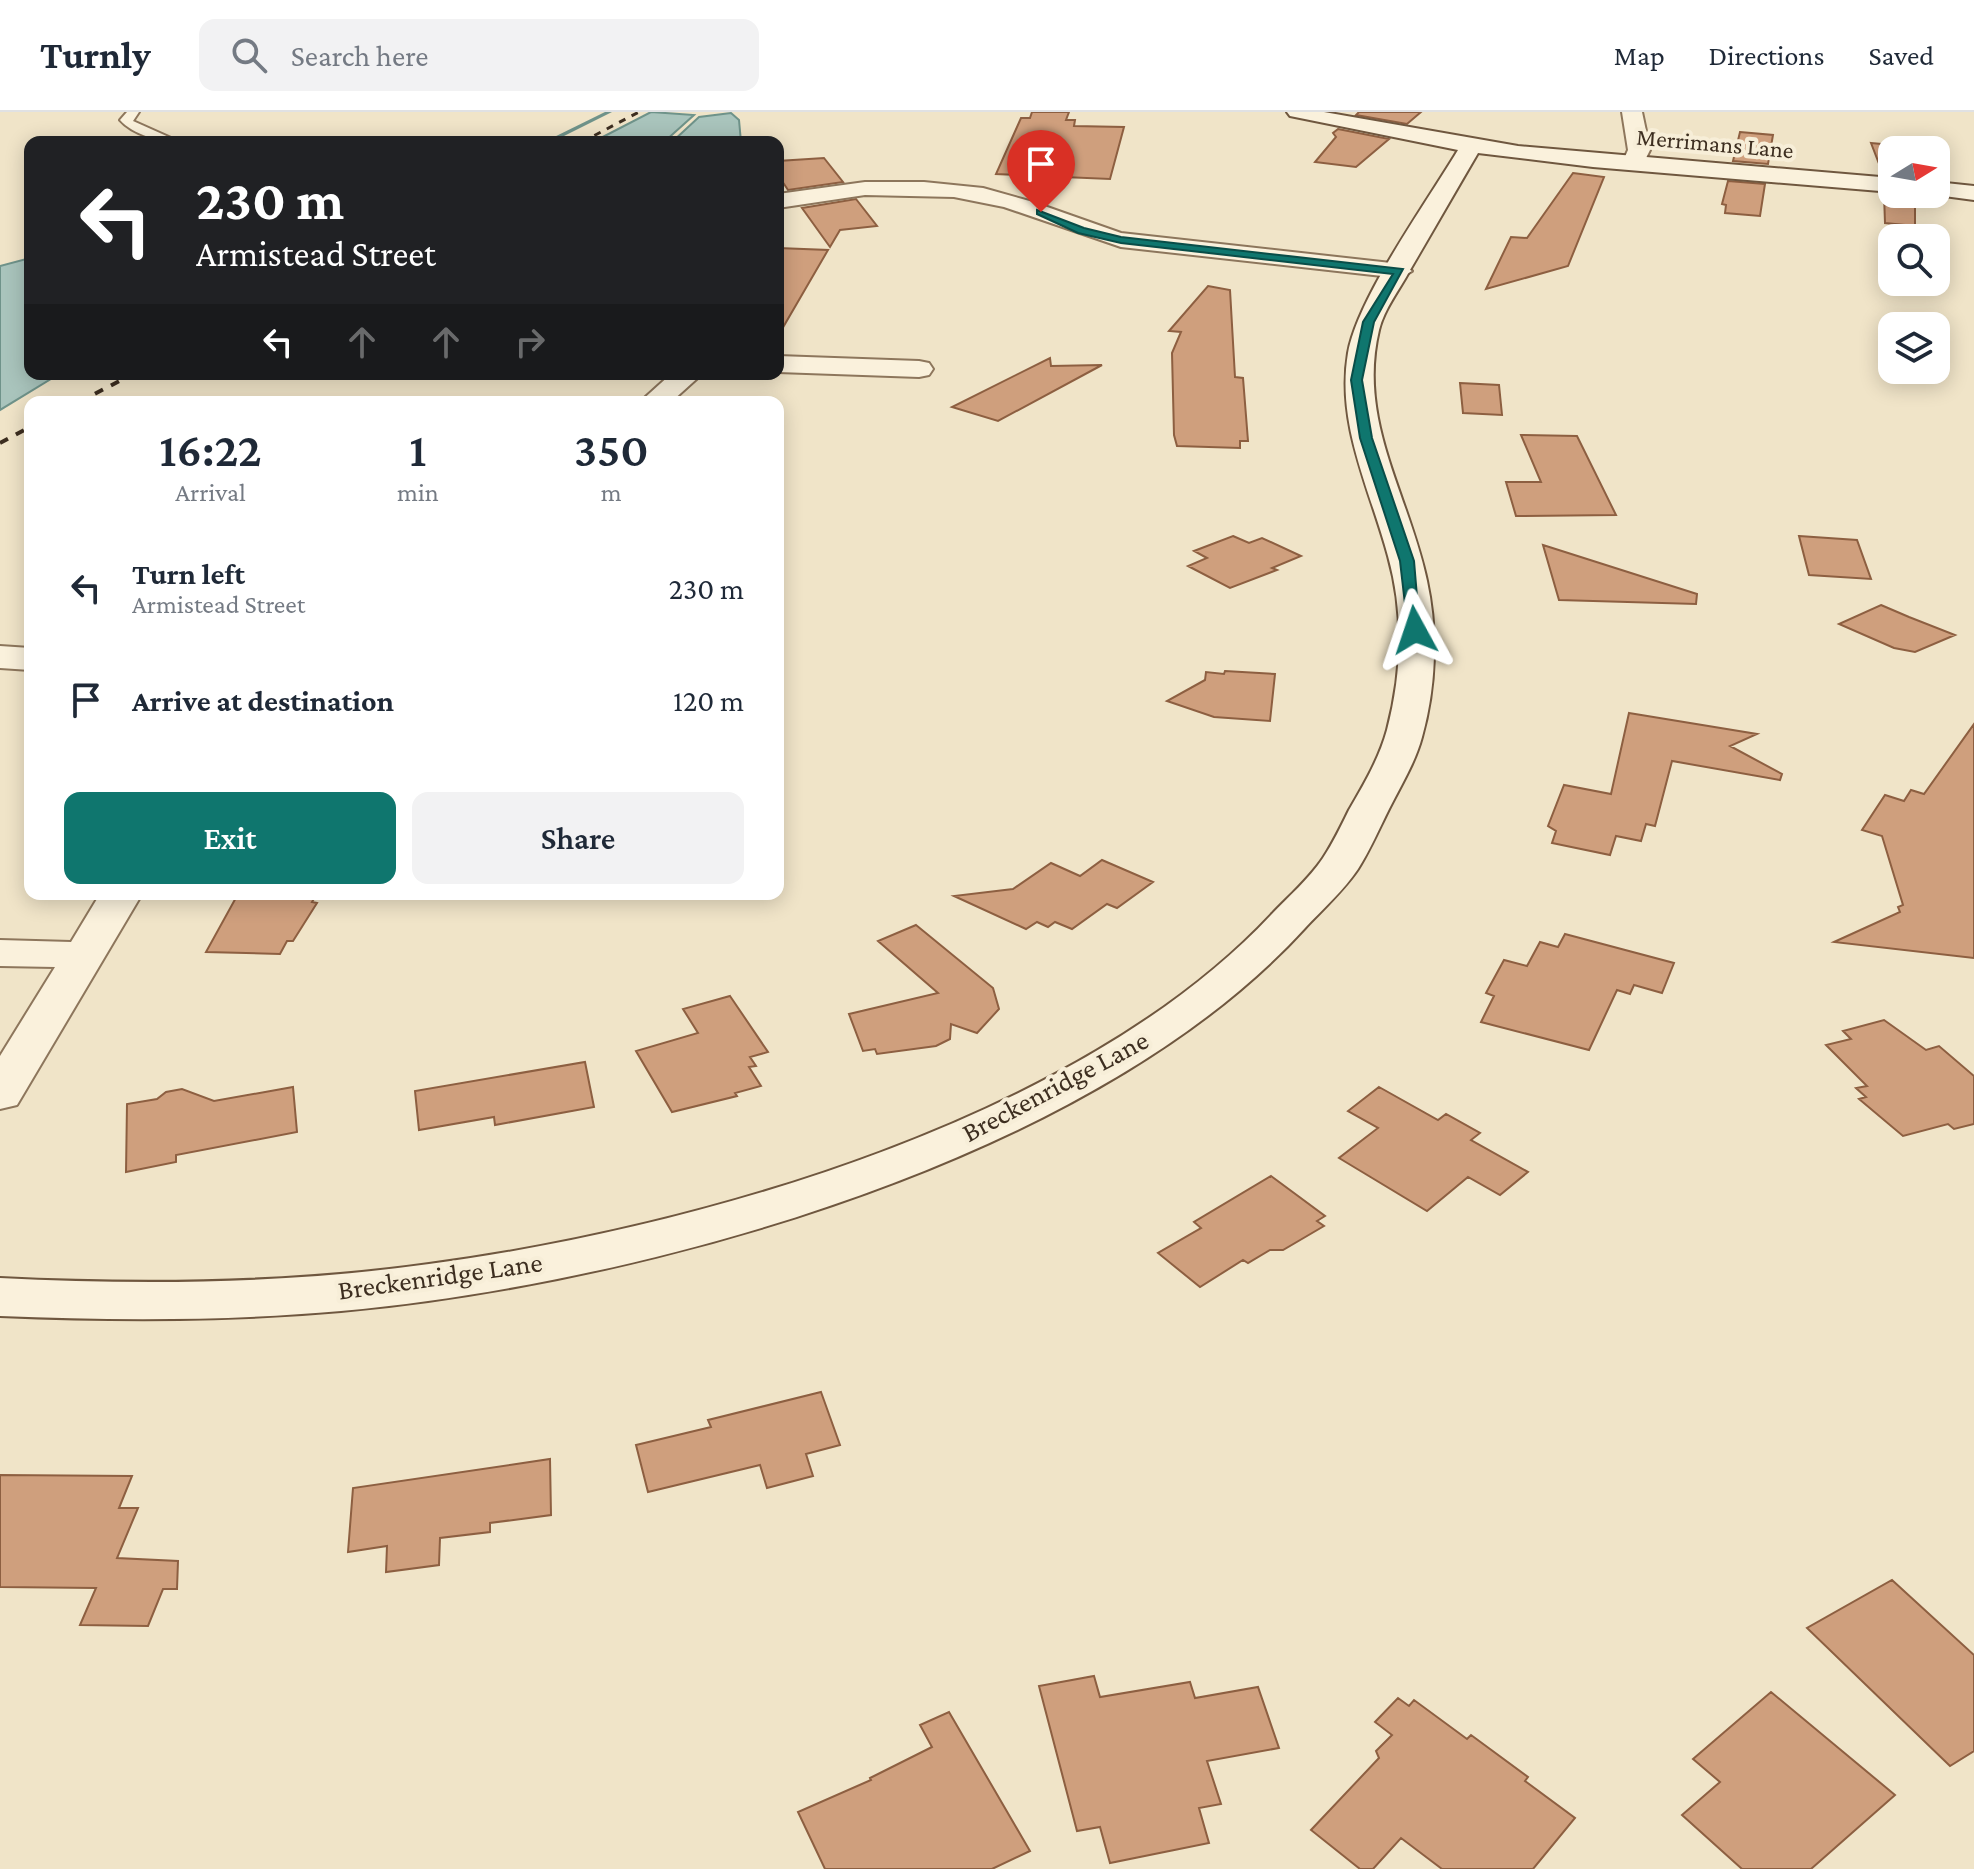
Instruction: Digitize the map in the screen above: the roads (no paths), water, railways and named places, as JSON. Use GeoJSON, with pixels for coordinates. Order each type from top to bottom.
{"type":"FeatureCollection","features":[{"type":"Feature","properties":{"kind":"street","name":"Merrimans Lane"},"geometry":{"type":"LineString","coordinates":[[1297,112],[1389,134],[1471,146],[1878,184]]}},
{"type":"Feature","properties":{"kind":"street"},"geometry":{"type":"LineString","coordinates":[[1632,112],[1639,150],[1634,161]]}},
{"type":"Feature","properties":{"kind":"street","name":"Breckenridge Lane"},"geometry":{"type":"LineString","coordinates":[[0,1297],[159,1301],[424,1283],[607,1250],[795,1202],[885,1171],[1088,1075],[1163,1028],[1245,968],[1303,911],[1344,860],[1384,791],[1398,755],[1412,700],[1417,654],[1409,575],[1366,438],[1356,380],[1368,322],[1471,146]]}},
{"type":"Feature","properties":{"kind":"street"},"geometry":{"type":"LineString","coordinates":[[784,200],[857,190],[945,191],[1009,201],[1081,231],[1121,240],[1400,271]]}},
{"type":"Feature","properties":{"kind":"street"},"geometry":{"type":"LineString","coordinates":[[1950,190],[1974,193]]}},
{"type":"Feature","properties":{"kind":"street"},"geometry":{"type":"LineString","coordinates":[[784,364],[919,369]]}},
{"type":"Feature","properties":{"kind":"street"},"geometry":{"type":"LineString","coordinates":[[661,396],[681,380]]}},
{"type":"Feature","properties":{"kind":"street"},"geometry":{"type":"LineString","coordinates":[[0,657],[24,659]]}},
{"type":"Feature","properties":{"kind":"street"},"geometry":{"type":"LineString","coordinates":[[0,1094],[117,900]]}},
{"type":"Feature","properties":{"kind":"street"},"geometry":{"type":"LineString","coordinates":[[0,953],[83,955]]}},
{"type":"Feature","properties":{"kind":"lane"},"geometry":{"type":"LineString","coordinates":[[133,112],[126,120],[129,123],[160,136]]}},
{"type":"Feature","properties":{"kind":"water"},"geometry":{"type":"Polygon","coordinates":[[[651,112],[694,115],[671,136],[605,136],[651,112]]]}},
{"type":"Feature","properties":{"kind":"water"},"geometry":{"type":"Polygon","coordinates":[[[731,113],[739,120],[740,136],[678,136],[699,117],[731,113]]]}},
{"type":"Feature","properties":{"kind":"water"},"geometry":{"type":"Polygon","coordinates":[[[24,260],[24,380],[49,380],[0,410],[0,266],[24,260]]]}},
{"type":"Feature","properties":{"kind":"waterway"},"geometry":{"type":"LineString","coordinates":[[559,136],[609,112]]}},
{"type":"Feature","properties":{"kind":"railway"},"geometry":{"type":"LineString","coordinates":[[593,136],[639,112]]}},
{"type":"Feature","properties":{"kind":"railway"},"geometry":{"type":"LineString","coordinates":[[91,396],[121,380]]}},
{"type":"Feature","properties":{"kind":"railway"},"geometry":{"type":"LineString","coordinates":[[0,443],[24,430]]}}]}
